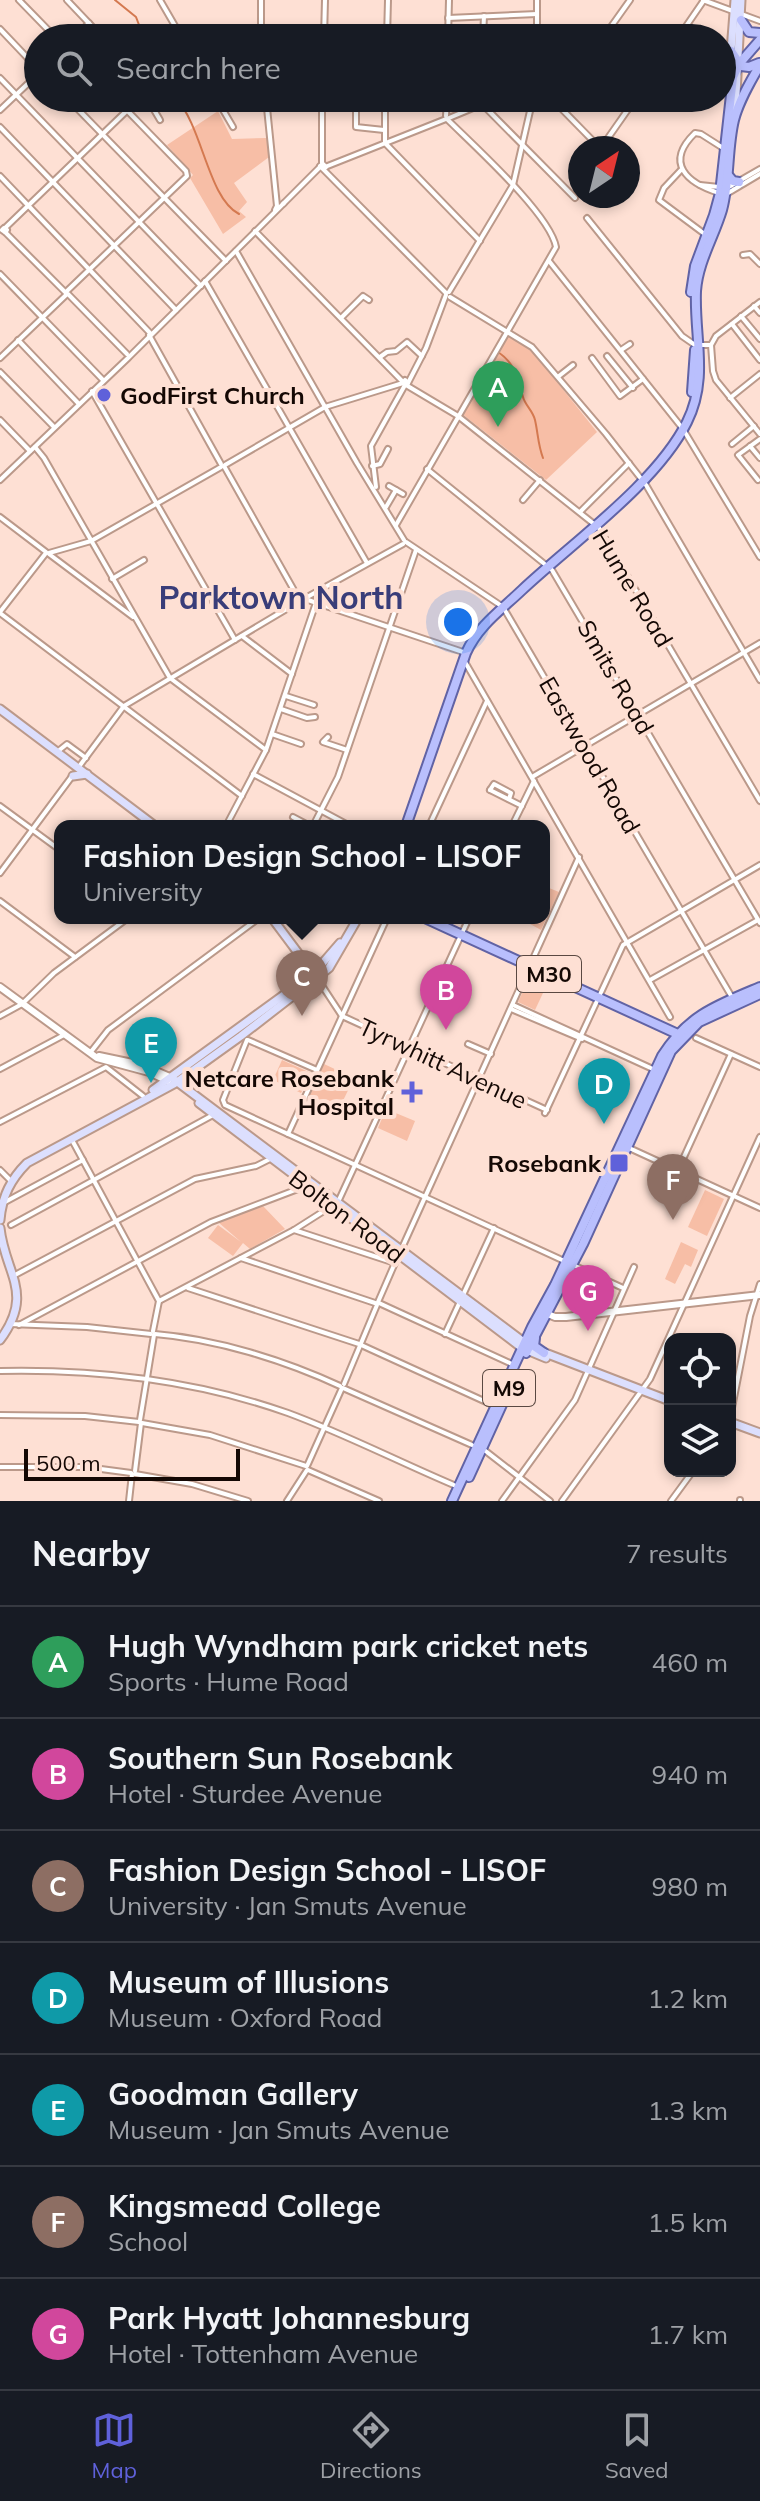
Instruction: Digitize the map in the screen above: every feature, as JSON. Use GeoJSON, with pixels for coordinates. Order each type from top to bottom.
{"type":"FeatureCollection","features":[{"type":"Feature","properties":{"kind":"main road"},"geometry":{"type":"LineString","coordinates":[[735,0],[739,15],[736,98]]}},
{"type":"Feature","properties":{"kind":"main road"},"geometry":{"type":"LineString","coordinates":[[736,28],[741,0]]}},
{"type":"Feature","properties":{"kind":"main road"},"geometry":{"type":"LineString","coordinates":[[739,15],[749,32],[760,33]]}},
{"type":"Feature","properties":{"kind":"main road"},"geometry":{"type":"LineString","coordinates":[[736,70],[760,40]]}},
{"type":"Feature","properties":{"kind":"main road"},"geometry":{"type":"LineString","coordinates":[[736,59],[739,64],[749,67],[760,64]]}},
{"type":"Feature","properties":{"kind":"main road"},"geometry":{"type":"LineString","coordinates":[[726,146],[750,81],[760,64]]}},
{"type":"Feature","properties":{"kind":"main road"},"geometry":{"type":"LineString","coordinates":[[723,190],[728,112]]}},
{"type":"Feature","properties":{"kind":"main road"},"geometry":{"type":"LineString","coordinates":[[408,820],[465,656],[480,629],[624,498],[676,439],[682,427],[694,384],[697,284],[728,175],[726,146],[729,112]]}},
{"type":"Feature","properties":{"kind":"main road"},"geometry":{"type":"LineString","coordinates":[[734,120],[735,112]]}},
{"type":"Feature","properties":{"kind":"main road"},"geometry":{"type":"LineString","coordinates":[[723,190],[728,163]]}},
{"type":"Feature","properties":{"kind":"main road"},"geometry":{"type":"LineString","coordinates":[[728,175],[739,182]]}},
{"type":"Feature","properties":{"kind":"main road"},"geometry":{"type":"LineString","coordinates":[[697,345],[691,292],[693,274],[709,237]]}},
{"type":"Feature","properties":{"kind":"main road"},"geometry":{"type":"LineString","coordinates":[[642,479],[682,427]]}},
{"type":"Feature","properties":{"kind":"main road"},"geometry":{"type":"LineString","coordinates":[[676,439],[689,438]]}},
{"type":"Feature","properties":{"kind":"main road"},"geometry":{"type":"LineString","coordinates":[[0,709],[147,820]]}},
{"type":"Feature","properties":{"kind":"main road"},"geometry":{"type":"LineString","coordinates":[[73,776],[87,774]]}},
{"type":"Feature","properties":{"kind":"main road"},"geometry":{"type":"LineString","coordinates":[[277,924],[316,976]]}},
{"type":"Feature","properties":{"kind":"main road"},"geometry":{"type":"LineString","coordinates":[[89,1128],[157,1088],[188,1074],[244,1037],[335,960],[353,924]]}},
{"type":"Feature","properties":{"kind":"main road","name":"M30"},"geometry":{"type":"LineString","coordinates":[[441,924],[463,932]]}},
{"type":"Feature","properties":{"kind":"main road","name":"M30"},"geometry":{"type":"LineString","coordinates":[[449,924],[682,1033]]}},
{"type":"Feature","properties":{"kind":"main road"},"geometry":{"type":"LineString","coordinates":[[0,1220],[11,1181],[27,1163],[244,1037],[316,976]]}},
{"type":"Feature","properties":{"kind":"main road","name":"M9"},"geometry":{"type":"LineString","coordinates":[[734,1002],[760,987]]}},
{"type":"Feature","properties":{"kind":"main road","name":"M9"},"geometry":{"type":"LineString","coordinates":[[459,1492],[658,1071],[682,1033],[703,1013],[760,994]]}},
{"type":"Feature","properties":{"kind":"main road"},"geometry":{"type":"LineString","coordinates":[[186,1088],[183,1082],[188,1074]]}},
{"type":"Feature","properties":{"kind":"main road"},"geometry":{"type":"LineString","coordinates":[[157,1088],[160,1082],[158,1076]]}},
{"type":"Feature","properties":{"kind":"main road","name":"Bolton Road"},"geometry":{"type":"LineString","coordinates":[[173,1081],[336,1204],[398,1256],[525,1347]]}},
{"type":"Feature","properties":{"kind":"main road","name":"Bolton Road"},"geometry":{"type":"LineString","coordinates":[[173,1081],[270,1159],[336,1204]]}},
{"type":"Feature","properties":{"kind":"main road"},"geometry":{"type":"LineString","coordinates":[[0,1230],[15,1275],[17,1299],[15,1325],[0,1340]]}},
{"type":"Feature","properties":{"kind":"main road","name":"M9"},"geometry":{"type":"LineString","coordinates":[[479,1449],[514,1365],[538,1329],[543,1312]]}},
{"type":"Feature","properties":{"kind":"main road"},"geometry":{"type":"LineString","coordinates":[[538,1329],[534,1346],[544,1353]]}},
{"type":"Feature","properties":{"kind":"main road"},"geometry":{"type":"LineString","coordinates":[[525,1347],[580,1371],[583,1382]]}},
{"type":"Feature","properties":{"kind":"main road"},"geometry":{"type":"LineString","coordinates":[[525,1347],[664,1399]]}},
{"type":"Feature","properties":{"kind":"main road"},"geometry":{"type":"LineString","coordinates":[[736,1423],[760,1433]]}},
{"type":"Feature","properties":{"kind":"street"},"geometry":{"type":"LineString","coordinates":[[19,0],[42,24]]}},
{"type":"Feature","properties":{"kind":"street"},"geometry":{"type":"LineString","coordinates":[[67,0],[89,23]]}},
{"type":"Feature","properties":{"kind":"street"},"geometry":{"type":"LineString","coordinates":[[261,0],[261,24]]}},
{"type":"Feature","properties":{"kind":"street"},"geometry":{"type":"LineString","coordinates":[[324,24],[325,0]]}},
{"type":"Feature","properties":{"kind":"street"},"geometry":{"type":"LineString","coordinates":[[387,24],[388,0]]}},
{"type":"Feature","properties":{"kind":"street"},"geometry":{"type":"LineString","coordinates":[[448,24],[449,0]]}},
{"type":"Feature","properties":{"kind":"street"},"geometry":{"type":"LineString","coordinates":[[537,0],[537,24]]}},
{"type":"Feature","properties":{"kind":"street"},"geometry":{"type":"LineString","coordinates":[[613,24],[630,0]]}},
{"type":"Feature","properties":{"kind":"street"},"geometry":{"type":"LineString","coordinates":[[687,24],[703,0],[760,21]]}},
{"type":"Feature","properties":{"kind":"street"},"geometry":{"type":"LineString","coordinates":[[161,1],[174,24]]}},
{"type":"Feature","properties":{"kind":"street"},"geometry":{"type":"LineString","coordinates":[[448,18],[537,14]]}},
{"type":"Feature","properties":{"kind":"street"},"geometry":{"type":"LineString","coordinates":[[484,16],[484,24]]}},
{"type":"Feature","properties":{"kind":"street"},"geometry":{"type":"LineString","coordinates":[[0,29],[24,56]]}},
{"type":"Feature","properties":{"kind":"street"},"geometry":{"type":"LineString","coordinates":[[0,78],[24,103]]}},
{"type":"Feature","properties":{"kind":"street"},"geometry":{"type":"LineString","coordinates":[[0,110],[24,85]]}},
{"type":"Feature","properties":{"kind":"street"},"geometry":{"type":"LineString","coordinates":[[32,112],[203,283],[367,563]]}},
{"type":"Feature","properties":{"kind":"street"},"geometry":{"type":"LineString","coordinates":[[81,112],[226,261]]}},
{"type":"Feature","properties":{"kind":"street"},"geometry":{"type":"LineString","coordinates":[[126,112],[4,230],[127,356]]}},
{"type":"Feature","properties":{"kind":"street"},"geometry":{"type":"LineString","coordinates":[[0,358],[187,176],[186,171],[128,112]]}},
{"type":"Feature","properties":{"kind":"street"},"geometry":{"type":"LineString","coordinates":[[155,112],[160,120]]}},
{"type":"Feature","properties":{"kind":"street"},"geometry":{"type":"LineString","coordinates":[[224,112],[233,127]]}},
{"type":"Feature","properties":{"kind":"street"},"geometry":{"type":"LineString","coordinates":[[267,112],[279,206]]}},
{"type":"Feature","properties":{"kind":"street"},"geometry":{"type":"LineString","coordinates":[[322,112],[321,157],[324,167],[449,295],[509,331],[537,352],[559,377],[642,479],[760,680]]}},
{"type":"Feature","properties":{"kind":"street"},"geometry":{"type":"LineString","coordinates":[[356,112],[356,127],[384,130]]}},
{"type":"Feature","properties":{"kind":"street"},"geometry":{"type":"LineString","coordinates":[[385,112],[385,143],[481,241]]}},
{"type":"Feature","properties":{"kind":"street"},"geometry":{"type":"LineString","coordinates":[[396,525],[556,245],[541,217],[452,124],[447,112]]}},
{"type":"Feature","properties":{"kind":"street"},"geometry":{"type":"LineString","coordinates":[[1,477],[176,310],[279,206],[324,167],[458,112]]}},
{"type":"Feature","properties":{"kind":"street"},"geometry":{"type":"LineString","coordinates":[[492,112],[568,191]]}},
{"type":"Feature","properties":{"kind":"street"},"geometry":{"type":"LineString","coordinates":[[376,490],[372,444],[422,356],[449,295],[513,185],[530,112]]}},
{"type":"Feature","properties":{"kind":"street"},"geometry":{"type":"LineString","coordinates":[[565,112],[588,136]]}},
{"type":"Feature","properties":{"kind":"street"},"geometry":{"type":"LineString","coordinates":[[609,136],[626,112]]}},
{"type":"Feature","properties":{"kind":"street"},"geometry":{"type":"LineString","coordinates":[[0,127],[176,310]]}},
{"type":"Feature","properties":{"kind":"street"},"geometry":{"type":"LineString","coordinates":[[709,237],[659,200],[664,188],[681,170],[682,154],[694,133],[726,146]]}},
{"type":"Feature","properties":{"kind":"street"},"geometry":{"type":"LineString","coordinates":[[681,170],[699,185],[723,190],[760,172]]}},
{"type":"Feature","properties":{"kind":"street"},"geometry":{"type":"LineString","coordinates":[[723,190],[760,172]]}},
{"type":"Feature","properties":{"kind":"street"},"geometry":{"type":"LineString","coordinates":[[0,176],[150,334],[222,465],[302,600],[465,656],[487,700],[670,1017]]}},
{"type":"Feature","properties":{"kind":"street"},"geometry":{"type":"LineString","coordinates":[[587,218],[682,336],[697,345],[711,345]]}},
{"type":"Feature","properties":{"kind":"street","name":"Hume Road"},"geometry":{"type":"LineString","coordinates":[[255,231],[406,383],[458,416],[596,524],[760,801]]}},
{"type":"Feature","properties":{"kind":"street"},"geometry":{"type":"LineString","coordinates":[[236,251],[405,543],[389,628],[338,777],[315,820]]}},
{"type":"Feature","properties":{"kind":"street"},"geometry":{"type":"LineString","coordinates":[[743,255],[750,254],[760,264]]}},
{"type":"Feature","properties":{"kind":"street"},"geometry":{"type":"LineString","coordinates":[[549,261],[682,427],[760,557]]}},
{"type":"Feature","properties":{"kind":"street"},"geometry":{"type":"LineString","coordinates":[[0,274],[103,380]]}},
{"type":"Feature","properties":{"kind":"street"},"geometry":{"type":"LineString","coordinates":[[341,318],[363,296],[369,300]]}},
{"type":"Feature","properties":{"kind":"street"},"geometry":{"type":"LineString","coordinates":[[758,480],[738,455],[760,435],[714,376],[711,345],[714,338],[760,302]]}},
{"type":"Feature","properties":{"kind":"street"},"geometry":{"type":"LineString","coordinates":[[754,306],[760,313]]}},
{"type":"Feature","properties":{"kind":"street"},"geometry":{"type":"LineString","coordinates":[[741,316],[760,339]]}},
{"type":"Feature","properties":{"kind":"street"},"geometry":{"type":"LineString","coordinates":[[732,324],[760,360]]}},
{"type":"Feature","properties":{"kind":"street"},"geometry":{"type":"LineString","coordinates":[[682,336],[689,338],[694,334]]}},
{"type":"Feature","properties":{"kind":"street"},"geometry":{"type":"LineString","coordinates":[[18,340],[79,404]]}},
{"type":"Feature","properties":{"kind":"street"},"geometry":{"type":"LineString","coordinates":[[380,357],[386,352],[395,352],[407,342],[422,356]]}},
{"type":"Feature","properties":{"kind":"street"},"geometry":{"type":"LineString","coordinates":[[621,350],[630,344]]}},
{"type":"Feature","properties":{"kind":"street"},"geometry":{"type":"LineString","coordinates":[[607,356],[633,388]]}},
{"type":"Feature","properties":{"kind":"street"},"geometry":{"type":"LineString","coordinates":[[592,358],[620,396],[643,379]]}},
{"type":"Feature","properties":{"kind":"street"},"geometry":{"type":"LineString","coordinates":[[559,377],[573,365]]}},
{"type":"Feature","properties":{"kind":"street"},"geometry":{"type":"LineString","coordinates":[[0,372],[54,428]]}},
{"type":"Feature","properties":{"kind":"street"},"geometry":{"type":"LineString","coordinates":[[730,398],[760,374]]}},
{"type":"Feature","properties":{"kind":"street"},"geometry":{"type":"LineString","coordinates":[[242,796],[0,613],[48,553],[91,541],[325,407],[406,383]]}},
{"type":"Feature","properties":{"kind":"street"},"geometry":{"type":"LineString","coordinates":[[92,391],[235,640]]}},
{"type":"Feature","properties":{"kind":"street"},"geometry":{"type":"LineString","coordinates":[[0,420],[32,449],[91,541],[170,678],[266,750]]}},
{"type":"Feature","properties":{"kind":"street"},"geometry":{"type":"LineString","coordinates":[[732,444],[754,426]]}},
{"type":"Feature","properties":{"kind":"street"},"geometry":{"type":"LineString","coordinates":[[750,446],[760,458]]}},
{"type":"Feature","properties":{"kind":"street"},"geometry":{"type":"LineString","coordinates":[[372,466],[380,464],[388,449]]}},
{"type":"Feature","properties":{"kind":"street"},"geometry":{"type":"LineString","coordinates":[[580,512],[629,463]]}},
{"type":"Feature","properties":{"kind":"street","name":"Smits Road"},"geometry":{"type":"LineString","coordinates":[[427,469],[548,566],[759,922]]}},
{"type":"Feature","properties":{"kind":"street"},"geometry":{"type":"LineString","coordinates":[[523,500],[540,480]]}},
{"type":"Feature","properties":{"kind":"street"},"geometry":{"type":"LineString","coordinates":[[389,486],[403,494]]}},
{"type":"Feature","properties":{"kind":"street"},"geometry":{"type":"LineString","coordinates":[[386,507],[396,490]]}},
{"type":"Feature","properties":{"kind":"street"},"geometry":{"type":"LineString","coordinates":[[0,517],[135,619]]}},
{"type":"Feature","properties":{"kind":"street"},"geometry":{"type":"LineString","coordinates":[[0,873],[124,706],[405,543]]}},
{"type":"Feature","properties":{"kind":"street","name":"Eastwood Road"},"geometry":{"type":"LineString","coordinates":[[405,543],[503,607],[734,1002]]}},
{"type":"Feature","properties":{"kind":"street"},"geometry":{"type":"LineString","coordinates":[[112,579],[144,560]]}},
{"type":"Feature","properties":{"kind":"street"},"geometry":{"type":"LineString","coordinates":[[229,820],[266,750],[320,591]]}},
{"type":"Feature","properties":{"kind":"street"},"geometry":{"type":"LineString","coordinates":[[242,636],[292,674]]}},
{"type":"Feature","properties":{"kind":"street"},"geometry":{"type":"LineString","coordinates":[[515,820],[533,779],[760,643]]}},
{"type":"Feature","properties":{"kind":"street"},"geometry":{"type":"LineString","coordinates":[[285,696],[314,705]]}},
{"type":"Feature","properties":{"kind":"street"},"geometry":{"type":"LineString","coordinates":[[432,820],[487,700]]}},
{"type":"Feature","properties":{"kind":"street"},"geometry":{"type":"LineString","coordinates":[[281,709],[307,718],[315,717]]}},
{"type":"Feature","properties":{"kind":"street"},"geometry":{"type":"LineString","coordinates":[[272,734],[301,744]]}},
{"type":"Feature","properties":{"kind":"street"},"geometry":{"type":"LineString","coordinates":[[328,737],[323,742],[347,750]]}},
{"type":"Feature","properties":{"kind":"street"},"geometry":{"type":"LineString","coordinates":[[57,752],[67,744],[86,758]]}},
{"type":"Feature","properties":{"kind":"street"},"geometry":{"type":"LineString","coordinates":[[253,774],[339,820]]}},
{"type":"Feature","properties":{"kind":"street"},"geometry":{"type":"LineString","coordinates":[[509,799],[511,793],[493,785],[490,790],[522,806]]}},
{"type":"Feature","properties":{"kind":"street"},"geometry":{"type":"LineString","coordinates":[[0,806],[54,846]]}},
{"type":"Feature","properties":{"kind":"street"},"geometry":{"type":"LineString","coordinates":[[293,817],[299,820]]}},
{"type":"Feature","properties":{"kind":"street"},"geometry":{"type":"LineString","coordinates":[[550,922],[579,857]]}},
{"type":"Feature","properties":{"kind":"street"},"geometry":{"type":"LineString","coordinates":[[582,1038],[622,946],[760,865]]}},
{"type":"Feature","properties":{"kind":"street"},"geometry":{"type":"LineString","coordinates":[[0,901],[75,957]]}},
{"type":"Feature","properties":{"kind":"street"},"geometry":{"type":"LineString","coordinates":[[650,980],[759,922]]}},
{"type":"Feature","properties":{"kind":"street"},"geometry":{"type":"LineString","coordinates":[[0,1016],[22,1004],[54,973],[120,924]]}},
{"type":"Feature","properties":{"kind":"street"},"geometry":{"type":"LineString","coordinates":[[94,1053],[103,1036],[120,1021],[251,924]]}},
{"type":"Feature","properties":{"kind":"street"},"geometry":{"type":"LineString","coordinates":[[288,1134],[384,924]]}},
{"type":"Feature","properties":{"kind":"street"},"geometry":{"type":"LineString","coordinates":[[159,1301],[294,1230],[336,1204],[466,924]]}},
{"type":"Feature","properties":{"kind":"street"},"geometry":{"type":"LineString","coordinates":[[287,1501],[307,1468],[377,1303],[549,924]]}},
{"type":"Feature","properties":{"kind":"street","name":"Tyrwhitt Avenue"},"geometry":{"type":"LineString","coordinates":[[316,976],[342,1016],[546,1112],[582,1038]]}},
{"type":"Feature","properties":{"kind":"street"},"geometry":{"type":"LineString","coordinates":[[0,987],[64,1035],[94,1053],[116,1064],[173,1081]]}},
{"type":"Feature","properties":{"kind":"street"},"geometry":{"type":"LineString","coordinates":[[512,1007],[658,1071]]}},
{"type":"Feature","properties":{"kind":"street"},"geometry":{"type":"LineString","coordinates":[[0,1069],[64,1035]]}},
{"type":"Feature","properties":{"kind":"street"},"geometry":{"type":"LineString","coordinates":[[317,1070],[244,1037],[237,1067],[223,1100],[225,1105],[623,1288]]}},
{"type":"Feature","properties":{"kind":"street"},"geometry":{"type":"LineString","coordinates":[[696,1038],[760,1067]]}},
{"type":"Feature","properties":{"kind":"street"},"geometry":{"type":"LineString","coordinates":[[468,1044],[491,1054]]}},
{"type":"Feature","properties":{"kind":"street"},"geometry":{"type":"LineString","coordinates":[[94,1053],[142,1065],[173,1081]]}},
{"type":"Feature","properties":{"kind":"street"},"geometry":{"type":"LineString","coordinates":[[678,1170],[731,1054]]}},
{"type":"Feature","properties":{"kind":"street"},"geometry":{"type":"LineString","coordinates":[[0,1122],[116,1064]]}},
{"type":"Feature","properties":{"kind":"street"},"geometry":{"type":"LineString","coordinates":[[106,1067],[143,1096]]}},
{"type":"Feature","properties":{"kind":"street"},"geometry":{"type":"LineString","coordinates":[[11,1225],[213,1115]]}},
{"type":"Feature","properties":{"kind":"street"},"geometry":{"type":"LineString","coordinates":[[562,1501],[651,1376],[760,1137]]}},
{"type":"Feature","properties":{"kind":"street"},"geometry":{"type":"LineString","coordinates":[[71,1138],[159,1301],[129,1501]]}},
{"type":"Feature","properties":{"kind":"street"},"geometry":{"type":"LineString","coordinates":[[623,1148],[760,1208]]}},
{"type":"Feature","properties":{"kind":"street"},"geometry":{"type":"LineString","coordinates":[[15,1275],[195,1179],[256,1166],[270,1159]]}},
{"type":"Feature","properties":{"kind":"street"},"geometry":{"type":"LineString","coordinates":[[3,1203],[83,1160]]}},
{"type":"Feature","properties":{"kind":"street"},"geometry":{"type":"LineString","coordinates":[[0,1170],[11,1181]]}},
{"type":"Feature","properties":{"kind":"street"},"geometry":{"type":"LineString","coordinates":[[15,1325],[211,1222],[298,1189],[303,1183]]}},
{"type":"Feature","properties":{"kind":"street"},"geometry":{"type":"LineString","coordinates":[[445,1334],[494,1228]]}},
{"type":"Feature","properties":{"kind":"street"},"geometry":{"type":"LineString","coordinates":[[294,1230],[398,1256]]}},
{"type":"Feature","properties":{"kind":"street"},"geometry":{"type":"LineString","coordinates":[[241,1258],[377,1303],[514,1365]]}},
{"type":"Feature","properties":{"kind":"street"},"geometry":{"type":"LineString","coordinates":[[502,1501],[574,1403],[634,1267]]}},
{"type":"Feature","properties":{"kind":"street"},"geometry":{"type":"LineString","coordinates":[[733,1405],[760,1284]]}},
{"type":"Feature","properties":{"kind":"street"},"geometry":{"type":"LineString","coordinates":[[186,1288],[359,1344],[495,1406]]}},
{"type":"Feature","properties":{"kind":"street"},"geometry":{"type":"LineString","coordinates":[[543,1312],[562,1317],[758,1295]]}},
{"type":"Feature","properties":{"kind":"street"},"geometry":{"type":"LineString","coordinates":[[15,1325],[153,1333],[263,1358],[343,1386],[479,1449],[550,1501]]}},
{"type":"Feature","properties":{"kind":"street"},"geometry":{"type":"LineString","coordinates":[[0,1371],[89,1372],[147,1378],[253,1402],[324,1427],[459,1492]]}},
{"type":"Feature","properties":{"kind":"street"},"geometry":{"type":"LineString","coordinates":[[0,1415],[85,1416],[149,1423],[225,1439],[307,1468],[379,1501]]}},
{"type":"Feature","properties":{"kind":"street"},"geometry":{"type":"LineString","coordinates":[[0,1467],[86,1467],[134,1473],[192,1484],[248,1501]]}},
{"type":"Feature","properties":{"kind":"street"},"geometry":{"type":"LineString","coordinates":[[671,1501],[689,1477]]}},
{"type":"Feature","properties":{"kind":"shaded area"},"geometry":{"type":"Polygon","coordinates":[[[216,112],[232,139],[267,138],[269,157],[234,183],[247,202],[239,211],[246,217],[223,234],[190,178],[193,175],[167,145],[216,112]]]}},
{"type":"Feature","properties":{"kind":"shaded area"},"geometry":{"type":"Polygon","coordinates":[[[510,334],[530,348],[597,432],[546,480],[462,414],[510,334]]]}},
{"type":"Feature","properties":{"kind":"shaded area"},"geometry":{"type":"Polygon","coordinates":[[[550,888],[559,892],[550,911],[550,888]]]}},
{"type":"Feature","properties":{"kind":"shaded area"},"geometry":{"type":"Polygon","coordinates":[[[530,924],[544,924],[541,930],[530,924]]]}},
{"type":"Feature","properties":{"kind":"shaded area"},"geometry":{"type":"Polygon","coordinates":[[[535,971],[550,978],[535,1010],[518,1002],[535,971]]]}},
{"type":"Feature","properties":{"kind":"shaded area"},"geometry":{"type":"Polygon","coordinates":[[[282,1060],[311,1073],[301,1093],[273,1080],[282,1060]]]}},
{"type":"Feature","properties":{"kind":"shaded area"},"geometry":{"type":"Polygon","coordinates":[[[324,1064],[354,1078],[339,1109],[310,1095],[324,1064]]]}},
{"type":"Feature","properties":{"kind":"shaded area"},"geometry":{"type":"Polygon","coordinates":[[[386,1109],[415,1121],[407,1141],[378,1128],[386,1109]]]}},
{"type":"Feature","properties":{"kind":"shaded area"},"geometry":{"type":"Polygon","coordinates":[[[657,1166],[693,1182],[687,1195],[650,1180],[657,1166]]]}},
{"type":"Feature","properties":{"kind":"shaded area"},"geometry":{"type":"Polygon","coordinates":[[[705,1190],[724,1199],[707,1236],[688,1227],[705,1190]]]}},
{"type":"Feature","properties":{"kind":"shaded area"},"geometry":{"type":"Polygon","coordinates":[[[263,1206],[285,1229],[250,1249],[243,1243],[233,1256],[208,1238],[218,1225],[241,1242],[218,1222],[263,1206]]]}},
{"type":"Feature","properties":{"kind":"shaded area"},"geometry":{"type":"Polygon","coordinates":[[[681,1242],[698,1250],[691,1267],[685,1264],[675,1284],[665,1279],[681,1242]]]}},
{"type":"Feature","properties":{"kind":"waterway"},"geometry":{"type":"LineString","coordinates":[[115,0],[136,17],[139,24]]}},
{"type":"Feature","properties":{"kind":"waterway"},"geometry":{"type":"LineString","coordinates":[[186,112],[220,193],[228,206],[239,214]]}},
{"type":"Feature","properties":{"kind":"waterway"},"geometry":{"type":"LineString","coordinates":[[498,352],[509,361],[515,372],[524,400],[534,417],[543,458]]}},
{"type":"Feature","properties":{"kind":"place","name":"GodFirst Church"},"geometry":{"type":"Point","coordinates":[104,395]}},
{"type":"Feature","properties":{"kind":"place","name":"Hugh Wyndham park cricket nets"},"geometry":{"type":"Point","coordinates":[498,427]}},
{"type":"Feature","properties":{"kind":"place","name":"Fashion Design School - LISOF"},"geometry":{"type":"Point","coordinates":[302,1016]}},
{"type":"Feature","properties":{"kind":"place","name":"Southern Sun Rosebank"},"geometry":{"type":"Point","coordinates":[446,1030]}},
{"type":"Feature","properties":{"kind":"place","name":"Goodman Gallery"},"geometry":{"type":"Point","coordinates":[151,1083]}},
{"type":"Feature","properties":{"kind":"place","name":"Netcare Rosebank Hospital"},"geometry":{"type":"Point","coordinates":[412,1092]}},
{"type":"Feature","properties":{"kind":"place","name":"Museum of Illusions"},"geometry":{"type":"Point","coordinates":[604,1124]}},
{"type":"Feature","properties":{"kind":"place","name":"Rosebank"},"geometry":{"type":"Point","coordinates":[619,1163]}},
{"type":"Feature","properties":{"kind":"place","name":"Kingsmead College"},"geometry":{"type":"Point","coordinates":[673,1220]}},
{"type":"Feature","properties":{"kind":"place","name":"Park Hyatt Johannesburg"},"geometry":{"type":"Point","coordinates":[588,1331]}},
{"type":"Feature","properties":{"kind":"district","name":"Parktown North"},"geometry":{"type":"Point","coordinates":[281,597]}}]}
